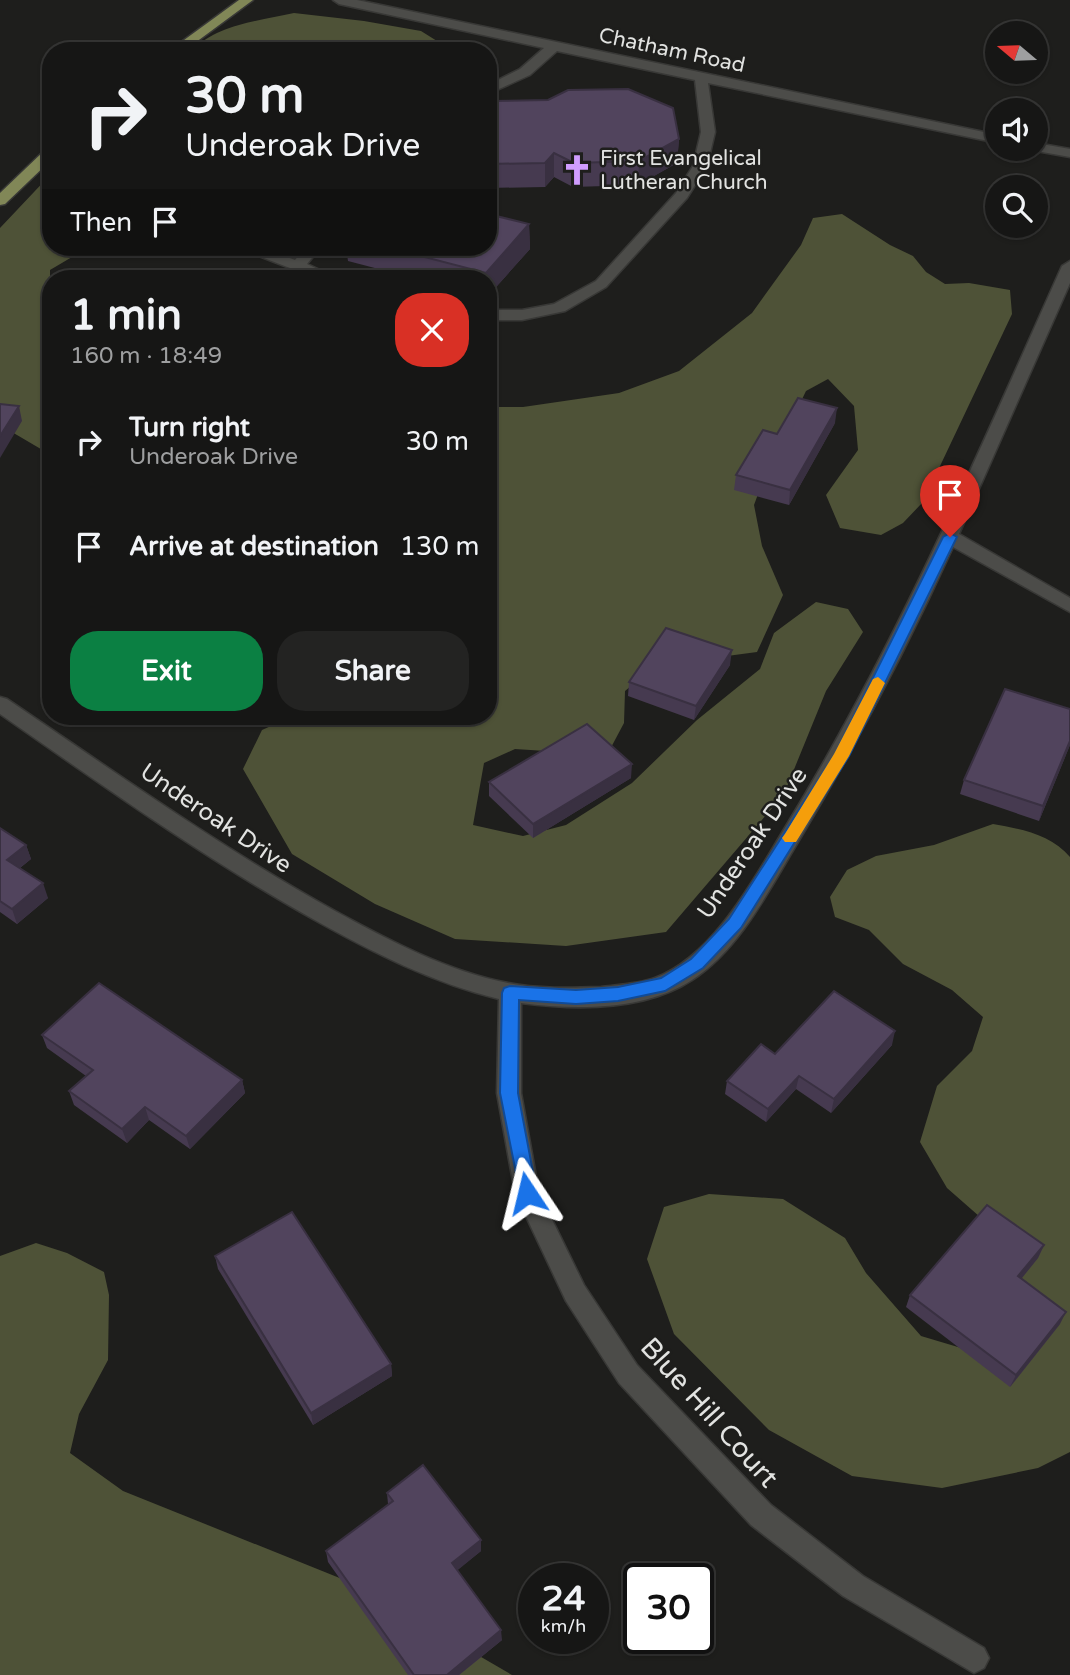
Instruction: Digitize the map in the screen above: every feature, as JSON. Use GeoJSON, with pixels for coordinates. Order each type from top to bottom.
{"type":"FeatureCollection","features":[{"type":"Feature","properties":{"kind":"main road"},"geometry":{"type":"LineString","coordinates":[[188,42],[247,0]]}},
{"type":"Feature","properties":{"kind":"main road"},"geometry":{"type":"LineString","coordinates":[[0,201],[42,161]]}},
{"type":"Feature","properties":{"kind":"street","name":"Chatham Road"},"geometry":{"type":"LineString","coordinates":[[338,0],[985,136]]}},
{"type":"Feature","properties":{"kind":"street"},"geometry":{"type":"LineString","coordinates":[[497,86],[525,72],[554,46]]}},
{"type":"Feature","properties":{"kind":"street"},"geometry":{"type":"LineString","coordinates":[[497,315],[522,316],[559,308],[601,284],[682,195],[700,166],[708,132],[701,78]]}},
{"type":"Feature","properties":{"kind":"street"},"geometry":{"type":"LineString","coordinates":[[1048,148],[1070,153]]}},
{"type":"Feature","properties":{"kind":"street"},"geometry":{"type":"LineString","coordinates":[[272,256],[309,270]]}},
{"type":"Feature","properties":{"kind":"street"},"geometry":{"type":"LineString","coordinates":[[298,266],[306,256]]}},
{"type":"Feature","properties":{"kind":"street","name":"Underoak Drive"},"geometry":{"type":"LineString","coordinates":[[0,704],[285,895],[390,950],[447,974],[510,993],[576,997],[618,994],[665,984],[697,964],[735,924],[841,756],[950,537],[1070,266]]}},
{"type":"Feature","properties":{"kind":"street"},"geometry":{"type":"LineString","coordinates":[[950,537],[1070,606]]}},
{"type":"Feature","properties":{"kind":"street","name":"Blue Hill Court"},"geometry":{"type":"LineString","coordinates":[[510,993],[509,1093],[527,1193],[575,1293],[628,1374],[761,1515],[853,1586],[974,1658]]}},
{"type":"Feature","properties":{"kind":"green space"},"geometry":{"type":"Polygon","coordinates":[[[294,13],[421,31],[439,42],[202,42],[226,29],[294,13]]]}},
{"type":"Feature","properties":{"kind":"green space"},"geometry":{"type":"Polygon","coordinates":[[[42,184],[42,256],[74,256],[50,270],[42,270],[42,450],[0,425],[0,228],[42,184]]]}},
{"type":"Feature","properties":{"kind":"green space"},"geometry":{"type":"Polygon","coordinates":[[[842,214],[890,245],[913,256],[926,272],[945,284],[969,283],[1010,290],[1012,314],[923,502],[903,523],[881,535],[840,528],[826,495],[858,450],[854,406],[828,379],[806,391],[764,478],[754,505],[762,546],[783,595],[757,652],[727,656],[679,646],[625,691],[624,723],[607,755],[515,749],[484,763],[473,825],[523,836],[566,825],[632,783],[697,720],[760,669],[774,633],[816,602],[848,609],[863,632],[826,691],[784,794],[666,932],[566,946],[455,939],[375,904],[292,854],[243,769],[262,730],[273,725],[497,725],[497,407],[523,407],[619,393],[679,371],[752,313],[801,245],[813,218],[842,214]]]}},
{"type":"Feature","properties":{"kind":"green space"},"geometry":{"type":"Polygon","coordinates":[[[993,824],[1045,838],[1070,857],[1070,1452],[1038,1468],[942,1488],[852,1476],[769,1430],[674,1334],[647,1259],[664,1207],[709,1194],[783,1199],[845,1238],[866,1273],[921,1336],[988,1356],[1004,1238],[947,1188],[920,1142],[937,1086],[972,1051],[983,1017],[952,990],[903,964],[869,930],[835,917],[830,897],[847,870],[876,856],[934,845],[993,824]]]}},
{"type":"Feature","properties":{"kind":"green space"},"geometry":{"type":"Polygon","coordinates":[[[36,1243],[67,1253],[104,1272],[109,1295],[108,1360],[79,1414],[70,1453],[123,1491],[357,1585],[512,1675],[0,1675],[0,1256],[36,1243]]]}},
{"type":"Feature","properties":{"kind":"building"},"geometry":{"type":"Polygon","coordinates":[[[628,89],[673,108],[679,139],[639,161],[574,163],[554,153],[545,163],[497,164],[497,101],[548,100],[568,90],[628,89]]]}},
{"type":"Feature","properties":{"kind":"building"},"geometry":{"type":"Polygon","coordinates":[[[497,216],[529,224],[489,270],[474,270],[421,256],[497,256],[497,216]]]}},
{"type":"Feature","properties":{"kind":"building"},"geometry":{"type":"Polygon","coordinates":[[[798,398],[837,408],[790,490],[736,475],[763,430],[777,434],[798,398]]]}},
{"type":"Feature","properties":{"kind":"building"},"geometry":{"type":"Polygon","coordinates":[[[0,404],[19,406],[0,436],[0,404]]]}},
{"type":"Feature","properties":{"kind":"building"},"geometry":{"type":"Polygon","coordinates":[[[666,628],[732,650],[696,706],[629,682],[666,628]]]}},
{"type":"Feature","properties":{"kind":"building"},"geometry":{"type":"Polygon","coordinates":[[[1005,689],[1070,709],[1070,741],[1043,806],[964,780],[1005,689]]]}},
{"type":"Feature","properties":{"kind":"building"},"geometry":{"type":"Polygon","coordinates":[[[587,724],[632,764],[533,824],[489,782],[587,724]]]}},
{"type":"Feature","properties":{"kind":"building"},"geometry":{"type":"Polygon","coordinates":[[[0,828],[26,845],[7,860],[43,883],[12,909],[0,901],[0,828]]]}},
{"type":"Feature","properties":{"kind":"building"},"geometry":{"type":"Polygon","coordinates":[[[99,983],[242,1080],[186,1136],[145,1107],[122,1129],[69,1091],[93,1070],[42,1035],[99,983]]]}},
{"type":"Feature","properties":{"kind":"building"},"geometry":{"type":"Polygon","coordinates":[[[834,991],[895,1031],[834,1099],[799,1076],[768,1109],[727,1081],[761,1044],[775,1054],[834,991]]]}},
{"type":"Feature","properties":{"kind":"building"},"geometry":{"type":"Polygon","coordinates":[[[987,1205],[1044,1245],[1018,1276],[1066,1312],[1016,1375],[910,1295],[987,1205]]]}},
{"type":"Feature","properties":{"kind":"building"},"geometry":{"type":"Polygon","coordinates":[[[292,1212],[391,1364],[311,1413],[215,1256],[292,1212]]]}},
{"type":"Feature","properties":{"kind":"building"},"geometry":{"type":"Polygon","coordinates":[[[423,1465],[481,1540],[452,1563],[501,1630],[447,1675],[414,1675],[326,1551],[393,1501],[387,1493],[423,1465]]]}},
{"type":"Feature","properties":{"kind":"slow traffic"},"geometry":{"type":"LineString","coordinates":[[790,838],[841,756],[878,683]]}},
{"type":"Feature","properties":{"kind":"place","name":"First Evangelical Lutheran Church"},"geometry":{"type":"Point","coordinates":[577,170]}},
{"type":"Feature","properties":{"kind":"route"},"geometry":{"type":"LineString","coordinates":[[527,1193],[509,1093],[510,993],[576,997],[618,994],[665,984],[697,964],[735,924],[841,756],[950,537]]}}]}
